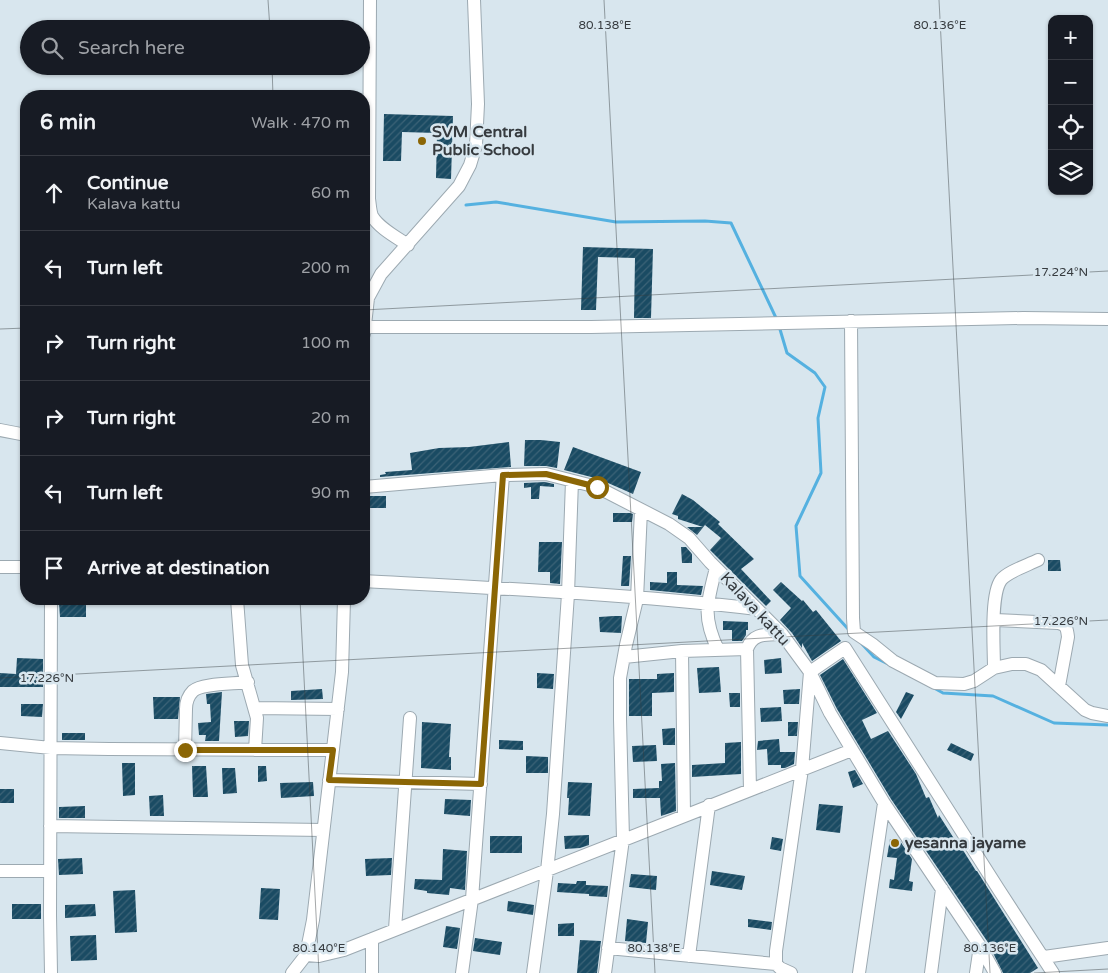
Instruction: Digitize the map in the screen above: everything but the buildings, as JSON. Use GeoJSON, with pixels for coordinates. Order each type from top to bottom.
{"type":"FeatureCollection","features":[{"type":"Feature","properties":{"kind":"street"},"geometry":{"type":"LineString","coordinates":[[370,294],[381,274],[459,186],[470,165],[476,145],[478,104],[474,0]]}},
{"type":"Feature","properties":{"kind":"street"},"geometry":{"type":"LineString","coordinates":[[369,1],[369,20]]}},
{"type":"Feature","properties":{"kind":"street"},"geometry":{"type":"LineString","coordinates":[[369,75],[369,90]]}},
{"type":"Feature","properties":{"kind":"street"},"geometry":{"type":"LineString","coordinates":[[370,211],[379,224],[408,245]]}},
{"type":"Feature","properties":{"kind":"street"},"geometry":{"type":"LineString","coordinates":[[370,330],[591,328],[1023,318],[1108,319]]}},
{"type":"Feature","properties":{"kind":"street"},"geometry":{"type":"LineString","coordinates":[[851,321],[854,641],[999,890],[1053,973]]}},
{"type":"Feature","properties":{"kind":"street"},"geometry":{"type":"LineString","coordinates":[[0,430],[20,434]]}},
{"type":"Feature","properties":{"kind":"street","name":"Kalava kattu"},"geometry":{"type":"LineString","coordinates":[[370,486],[503,475],[546,474],[597,487],[669,524],[689,538],[782,634],[810,672],[830,713],[884,804],[980,946],[995,973]]}},
{"type":"Feature","properties":{"kind":"street"},"geometry":{"type":"LineString","coordinates":[[462,973],[472,899],[503,475]]}},
{"type":"Feature","properties":{"kind":"street"},"geometry":{"type":"LineString","coordinates":[[533,973],[553,814],[568,594],[572,481]]}},
{"type":"Feature","properties":{"kind":"street"},"geometry":{"type":"LineString","coordinates":[[605,973],[623,839],[620,678],[637,599],[642,510]]}},
{"type":"Feature","properties":{"kind":"street"},"geometry":{"type":"LineString","coordinates":[[994,668],[995,599],[1001,580],[1038,560]]}},
{"type":"Feature","properties":{"kind":"street"},"geometry":{"type":"LineString","coordinates":[[0,566],[20,567]]}},
{"type":"Feature","properties":{"kind":"street"},"geometry":{"type":"LineString","coordinates":[[716,568],[707,604],[708,622],[718,650]]}},
{"type":"Feature","properties":{"kind":"street"},"geometry":{"type":"LineString","coordinates":[[370,581],[495,588],[757,609]]}},
{"type":"Feature","properties":{"kind":"street"},"geometry":{"type":"LineString","coordinates":[[51,605],[51,973]]}},
{"type":"Feature","properties":{"kind":"street"},"geometry":{"type":"LineString","coordinates":[[237,605],[241,658],[257,718],[255,750]]}},
{"type":"Feature","properties":{"kind":"street"},"geometry":{"type":"LineString","coordinates":[[292,973],[306,956],[313,920],[342,672],[344,605]]}},
{"type":"Feature","properties":{"kind":"street"},"geometry":{"type":"LineString","coordinates":[[995,620],[1065,626],[1068,637],[1060,686]]}},
{"type":"Feature","properties":{"kind":"street"},"geometry":{"type":"LineString","coordinates":[[750,790],[747,649],[751,640],[755,637],[782,634]]}},
{"type":"Feature","properties":{"kind":"street"},"geometry":{"type":"LineString","coordinates":[[776,964],[776,951],[802,769],[810,672],[854,641],[872,644],[893,661],[935,683],[964,684],[974,681],[994,668],[1012,664],[1026,664],[1040,670],[1085,710],[1108,716]]}},
{"type":"Feature","properties":{"kind":"street"},"geometry":{"type":"LineString","coordinates":[[624,657],[682,651],[747,649]]}},
{"type":"Feature","properties":{"kind":"street"},"geometry":{"type":"LineString","coordinates":[[682,651],[684,815]]}},
{"type":"Feature","properties":{"kind":"street"},"geometry":{"type":"LineString","coordinates":[[185,750],[186,703],[191,693],[195,689],[202,687],[248,682]]}},
{"type":"Feature","properties":{"kind":"street"},"geometry":{"type":"LineString","coordinates":[[255,708],[338,710]]}},
{"type":"Feature","properties":{"kind":"street"},"geometry":{"type":"LineString","coordinates":[[395,929],[407,782],[410,718]]}},
{"type":"Feature","properties":{"kind":"street"},"geometry":{"type":"LineString","coordinates":[[0,743],[50,748],[333,750]]}},
{"type":"Feature","properties":{"kind":"street"},"geometry":{"type":"LineString","coordinates":[[306,956],[331,954],[852,750]]}},
{"type":"Feature","properties":{"kind":"street"},"geometry":{"type":"LineString","coordinates":[[329,780],[481,784]]}},
{"type":"Feature","properties":{"kind":"street"},"geometry":{"type":"LineString","coordinates":[[859,973],[884,804]]}},
{"type":"Feature","properties":{"kind":"street"},"geometry":{"type":"LineString","coordinates":[[689,956],[710,805]]}},
{"type":"Feature","properties":{"kind":"street"},"geometry":{"type":"LineString","coordinates":[[50,826],[323,830]]}},
{"type":"Feature","properties":{"kind":"street"},"geometry":{"type":"LineString","coordinates":[[0,871],[50,871]]}},
{"type":"Feature","properties":{"kind":"street"},"geometry":{"type":"LineString","coordinates":[[931,973],[942,889]]}},
{"type":"Feature","properties":{"kind":"street"},"geometry":{"type":"LineString","coordinates":[[372,938],[372,973]]}},
{"type":"Feature","properties":{"kind":"street"},"geometry":{"type":"LineString","coordinates":[[976,973],[980,946]]}},
{"type":"Feature","properties":{"kind":"street"},"geometry":{"type":"LineString","coordinates":[[608,948],[776,964],[791,973]]}},
{"type":"Feature","properties":{"kind":"street"},"geometry":{"type":"LineString","coordinates":[[1044,958],[1108,948]]}},
{"type":"Feature","properties":{"kind":"waterway"},"geometry":{"type":"LineString","coordinates":[[466,205],[496,202],[616,222],[705,221],[731,223],[777,320]]}},
{"type":"Feature","properties":{"kind":"waterway"},"geometry":{"type":"LineString","coordinates":[[779,326],[787,353],[815,373],[825,387],[818,418],[821,473],[796,526],[800,576],[849,630]]}},
{"type":"Feature","properties":{"kind":"waterway"},"geometry":{"type":"LineString","coordinates":[[862,644],[874,657],[888,664]]}},
{"type":"Feature","properties":{"kind":"waterway"},"geometry":{"type":"LineString","coordinates":[[934,688],[943,693],[993,696],[1054,723],[1108,725]]}},
{"type":"Feature","properties":{"kind":"place","name":"SVM Central Public School"},"geometry":{"type":"Point","coordinates":[422,141]}},
{"type":"Feature","properties":{"kind":"place","name":"yesanna jayame"},"geometry":{"type":"Point","coordinates":[895,843]}},
{"type":"Feature","properties":{"kind":"route"},"geometry":{"type":"LineString","coordinates":[[185,750],[333,750],[329,780],[481,784],[503,475],[546,474],[597,487]]}}]}
